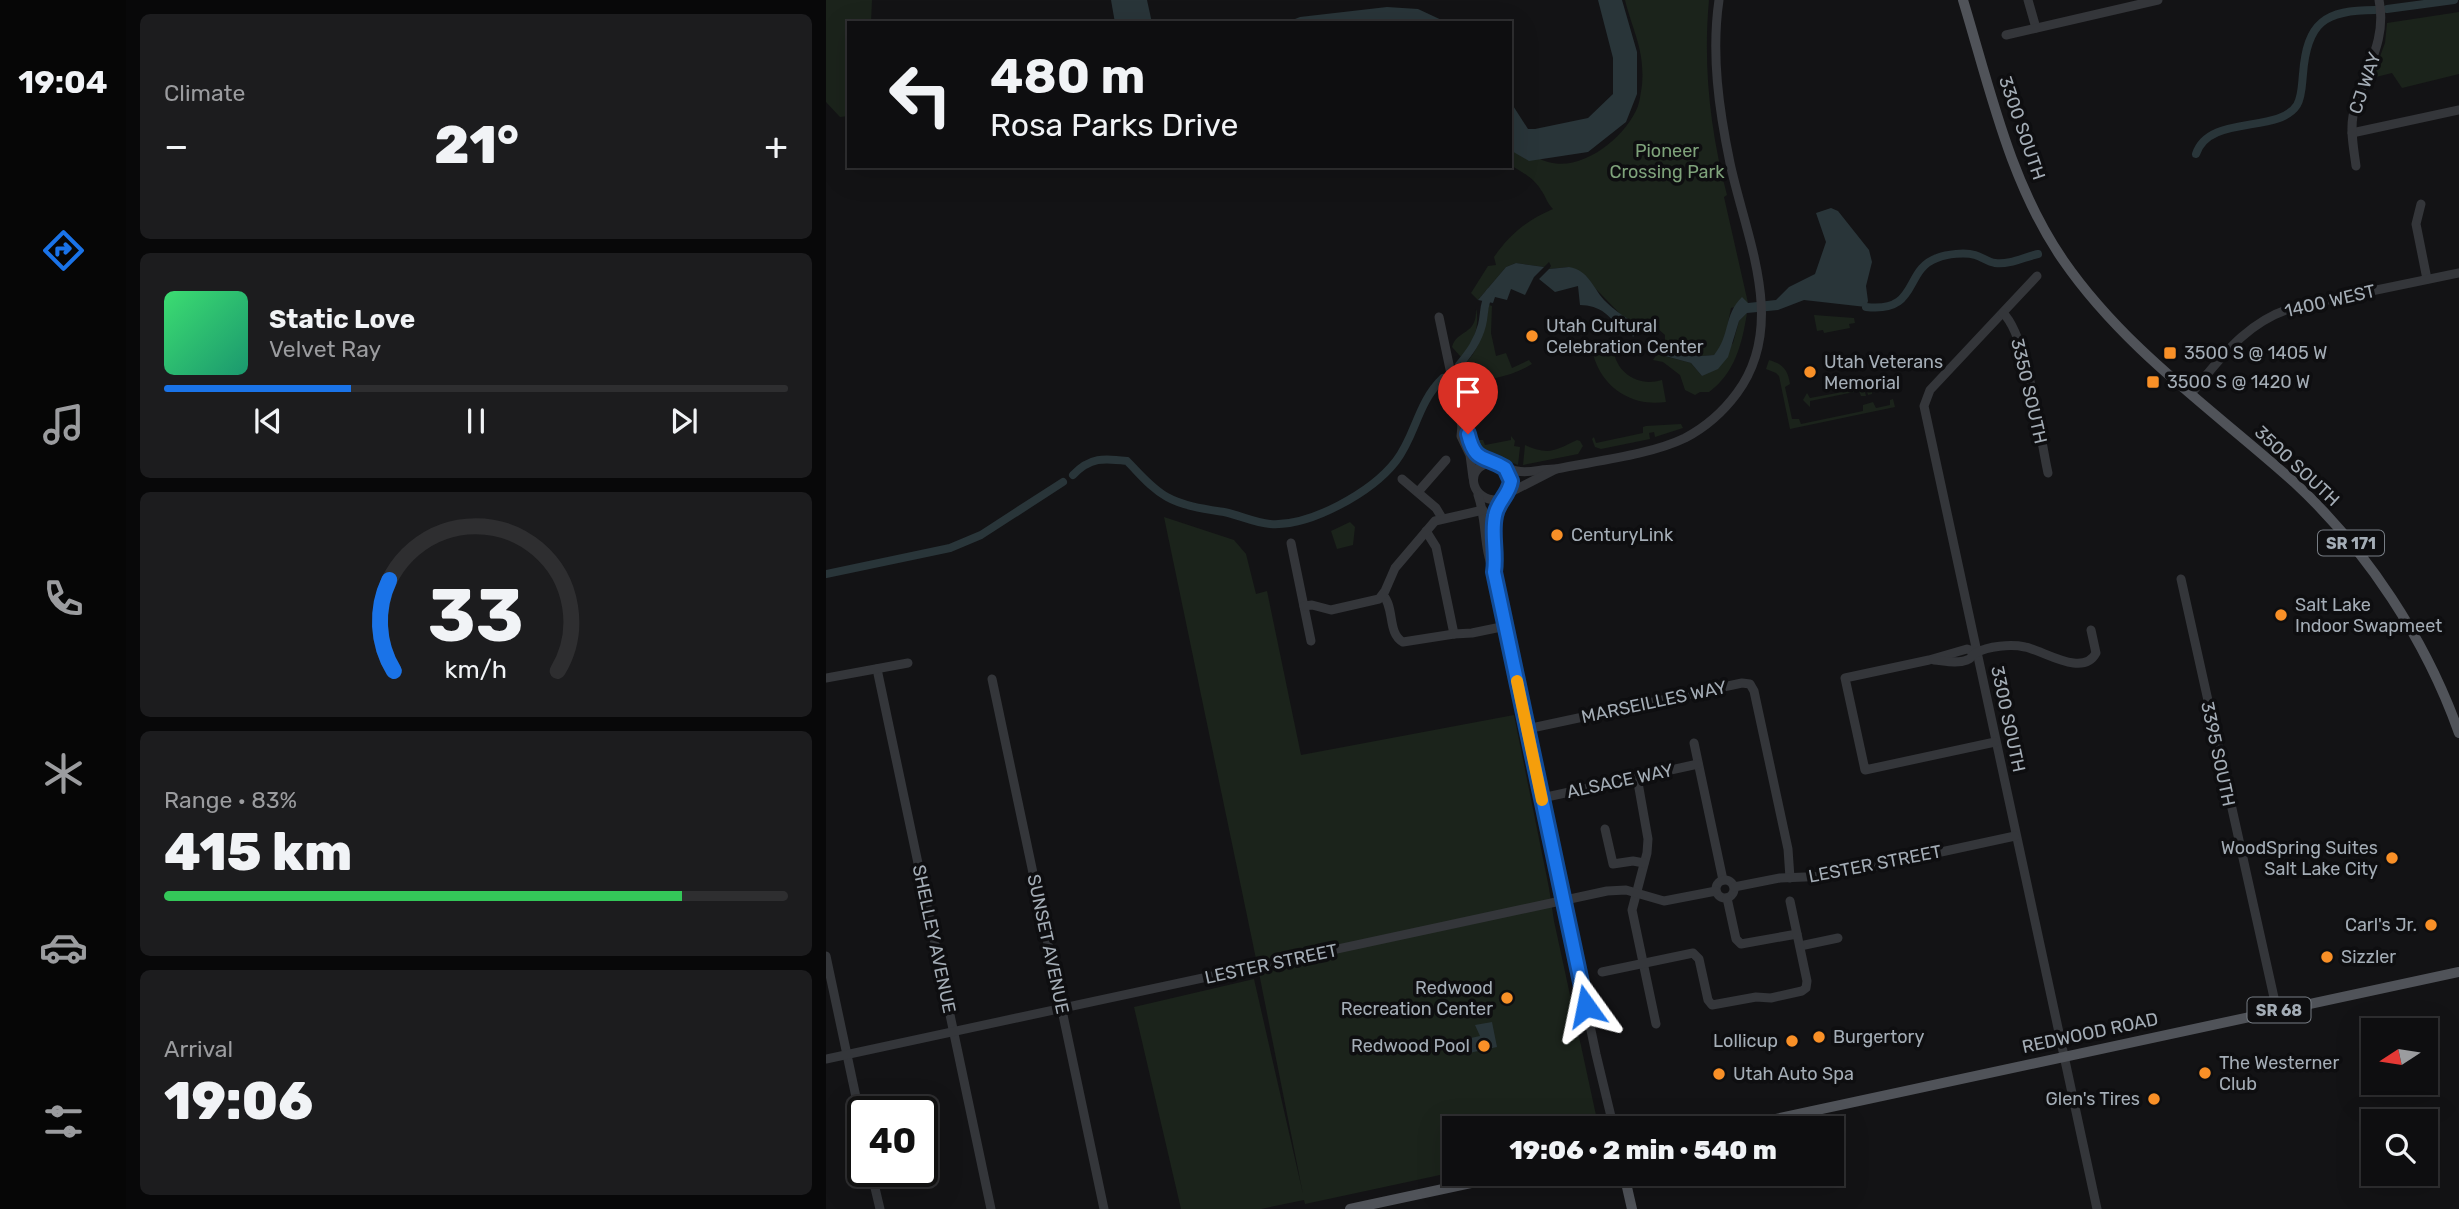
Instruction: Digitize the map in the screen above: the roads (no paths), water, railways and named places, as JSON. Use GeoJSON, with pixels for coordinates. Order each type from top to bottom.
{"type":"FeatureCollection","features":[{"type":"Feature","properties":{"kind":"main road","name":"3300 SOUTH"},"geometry":{"type":"LineString","coordinates":[[1963,0],[2012,160],[2028,200],[2064,261]]}},
{"type":"Feature","properties":{"kind":"main road","name":"3500 SOUTH"},"geometry":{"type":"LineString","coordinates":[[2064,261],[2124,335],[2294,483],[2349,541],[2406,622],[2444,695],[2459,733]]}},
{"type":"Feature","properties":{"kind":"main road","name":"REDWOOD ROAD"},"geometry":{"type":"LineString","coordinates":[[1788,1116],[2459,972]]}},
{"type":"Feature","properties":{"kind":"main road"},"geometry":{"type":"LineString","coordinates":[[1350,1209],[1457,1186]]}},
{"type":"Feature","properties":{"kind":"main road"},"geometry":{"type":"LineString","coordinates":[[1627,1186],[1632,1209]]}},
{"type":"Feature","properties":{"kind":"street"},"geometry":{"type":"LineString","coordinates":[[1490,463],[1477,470],[1475,485],[1487,499],[1504,497],[1556,469],[1673,443],[1712,420],[1734,397],[1747,377],[1759,346],[1762,307],[1722,119],[1716,59],[1719,0]]}},
{"type":"Feature","properties":{"kind":"street"},"geometry":{"type":"LineString","coordinates":[[2028,0],[2036,28]]}},
{"type":"Feature","properties":{"kind":"street"},"geometry":{"type":"LineString","coordinates":[[2006,35],[2154,0]]}},
{"type":"Feature","properties":{"kind":"street","name":"CJ WAY"},"geometry":{"type":"LineString","coordinates":[[2356,166],[2352,133],[2353,113],[2382,29],[2379,0]]}},
{"type":"Feature","properties":{"kind":"street"},"geometry":{"type":"LineString","coordinates":[[2352,133],[2459,110]]}},
{"type":"Feature","properties":{"kind":"street"},"geometry":{"type":"LineString","coordinates":[[2421,204],[2416,224],[2427,279]]}},
{"type":"Feature","properties":{"kind":"street","name":"1400 WEST"},"geometry":{"type":"LineString","coordinates":[[2191,394],[2238,339],[2250,328],[2277,313],[2459,272]]}},
{"type":"Feature","properties":{"kind":"street","name":"3300 SOUTH"},"geometry":{"type":"LineString","coordinates":[[2037,276],[1930,390],[1925,400],[1925,412],[2096,1209]]}},
{"type":"Feature","properties":{"kind":"street","name":"3350 SOUTH"},"geometry":{"type":"LineString","coordinates":[[2003,313],[2011,320],[2022,350],[2048,473]]}},
{"type":"Feature","properties":{"kind":"street"},"geometry":{"type":"LineString","coordinates":[[1439,317],[1462,426],[1461,436],[1470,455],[1483,510],[1488,558],[1494,572],[1563,901],[1612,1116]]}},
{"type":"Feature","properties":{"kind":"street"},"geometry":{"type":"LineString","coordinates":[[1462,426],[1475,451],[1490,463],[1525,472],[1542,468],[1556,469]]}},
{"type":"Feature","properties":{"kind":"street"},"geometry":{"type":"LineString","coordinates":[[1418,492],[1446,460]]}},
{"type":"Feature","properties":{"kind":"street"},"geometry":{"type":"LineString","coordinates":[[1494,572],[1494,516],[1511,481],[1505,468]]}},
{"type":"Feature","properties":{"kind":"street"},"geometry":{"type":"LineString","coordinates":[[1402,479],[1436,509],[1442,518]]}},
{"type":"Feature","properties":{"kind":"street"},"geometry":{"type":"LineString","coordinates":[[1304,606],[1333,610],[1377,600],[1383,596],[1395,568],[1435,521],[1483,510]]}},
{"type":"Feature","properties":{"kind":"street"},"geometry":{"type":"LineString","coordinates":[[1426,531],[1436,547],[1454,634]]}},
{"type":"Feature","properties":{"kind":"street"},"geometry":{"type":"LineString","coordinates":[[1291,543],[1311,641]]}},
{"type":"Feature","properties":{"kind":"street","name":"3395 SOUTH"},"geometry":{"type":"LineString","coordinates":[[2180,579],[2277,1011]]}},
{"type":"Feature","properties":{"kind":"street"},"geometry":{"type":"LineString","coordinates":[[1383,596],[1388,603],[1394,632],[1399,641],[1406,643],[1506,626]]}},
{"type":"Feature","properties":{"kind":"street"},"geometry":{"type":"LineString","coordinates":[[1995,742],[1865,770],[1844,678],[1929,660],[1955,662],[1969,659],[1976,652],[2013,645],[2031,648],[2057,660],[2086,662],[2096,653],[2091,630]]}},
{"type":"Feature","properties":{"kind":"street"},"geometry":{"type":"LineString","coordinates":[[826,678],[908,663]]}},
{"type":"Feature","properties":{"kind":"street","name":"SHELLEY AVENUE"},"geometry":{"type":"LineString","coordinates":[[877,669],[991,1209]]}},
{"type":"Feature","properties":{"kind":"street","name":"SUNSET AVENUE"},"geometry":{"type":"LineString","coordinates":[[992,679],[1104,1209]]}},
{"type":"Feature","properties":{"kind":"street","name":"MARSEILLES WAY"},"geometry":{"type":"LineString","coordinates":[[1527,729],[1742,683],[1750,684],[1754,691],[1788,849],[1790,878]]}},
{"type":"Feature","properties":{"kind":"street","name":"ALSACE WAY"},"geometry":{"type":"LineString","coordinates":[[1694,743],[1723,880]]}},
{"type":"Feature","properties":{"kind":"street","name":"ALSACE WAY"},"geometry":{"type":"LineString","coordinates":[[1542,798],[1698,764]]}},
{"type":"Feature","properties":{"kind":"street"},"geometry":{"type":"LineString","coordinates":[[1637,777],[1648,832],[1647,853],[1632,910],[1656,1024]]}},
{"type":"Feature","properties":{"kind":"street"},"geometry":{"type":"LineString","coordinates":[[1605,829],[1613,864],[1633,861],[1644,863]]}},
{"type":"Feature","properties":{"kind":"street","name":"LESTER STREET"},"geometry":{"type":"LineString","coordinates":[[1734,887],[1772,879],[1830,876],[2015,836]]}},
{"type":"Feature","properties":{"kind":"street"},"geometry":{"type":"LineString","coordinates":[[1723,880],[1729,881],[1734,887],[1734,893],[1727,898],[1719,896],[1716,891],[1718,883],[1723,880]]}},
{"type":"Feature","properties":{"kind":"street","name":"LESTER STREET"},"geometry":{"type":"LineString","coordinates":[[826,1059],[1613,890],[1664,901],[1716,891]]}},
{"type":"Feature","properties":{"kind":"street"},"geometry":{"type":"LineString","coordinates":[[1727,898],[1736,939],[1741,944],[1797,934]]}},
{"type":"Feature","properties":{"kind":"street"},"geometry":{"type":"LineString","coordinates":[[1602,972],[1695,954],[1699,958],[1709,1002],[1714,1005],[1800,992],[1806,988],[1807,981],[1790,901]]}},
{"type":"Feature","properties":{"kind":"street"},"geometry":{"type":"LineString","coordinates":[[1800,946],[1838,938]]}},
{"type":"Feature","properties":{"kind":"street"},"geometry":{"type":"LineString","coordinates":[[826,956],[856,1096]]}},
{"type":"Feature","properties":{"kind":"street"},"geometry":{"type":"LineString","coordinates":[[875,1187],[880,1209]]}},
{"type":"Feature","properties":{"kind":"waterway"},"geometry":{"type":"LineString","coordinates":[[2387,9],[2454,0]]}},
{"type":"Feature","properties":{"kind":"waterway"},"geometry":{"type":"LineString","coordinates":[[2196,154],[2203,142],[2215,134],[2288,114],[2300,98],[2305,56],[2314,31],[2331,17],[2375,10]]}},
{"type":"Feature","properties":{"kind":"waterway"},"geometry":{"type":"LineString","coordinates":[[1866,307],[1895,304],[1926,264],[1937,258],[1971,254],[2001,263],[2038,254]]}},
{"type":"Feature","properties":{"kind":"waterway"},"geometry":{"type":"LineString","coordinates":[[1459,365],[1478,336],[1490,292]]}},
{"type":"Feature","properties":{"kind":"waterway"},"geometry":{"type":"LineString","coordinates":[[1073,475],[1085,465],[1098,460],[1127,461],[1156,489],[1180,503],[1270,524],[1303,520],[1339,505],[1385,473],[1403,451],[1427,398],[1443,378]]}},
{"type":"Feature","properties":{"kind":"waterway"},"geometry":{"type":"LineString","coordinates":[[826,574],[950,548],[981,535],[1063,482]]}},
{"type":"Feature","properties":{"kind":"place","name":"Utah Cultural Celebration Center"},"geometry":{"type":"Point","coordinates":[1532,336]}},
{"type":"Feature","properties":{"kind":"place","name":"3500 S @ 1405 W"},"geometry":{"type":"Point","coordinates":[2170,353]}},
{"type":"Feature","properties":{"kind":"place","name":"Utah Veterans Memorial"},"geometry":{"type":"Point","coordinates":[1810,372]}},
{"type":"Feature","properties":{"kind":"place","name":"3500 S @ 1420 W"},"geometry":{"type":"Point","coordinates":[2153,382]}},
{"type":"Feature","properties":{"kind":"place","name":"CenturyLink"},"geometry":{"type":"Point","coordinates":[1557,535]}},
{"type":"Feature","properties":{"kind":"place","name":"Salt Lake Indoor Swapmeet"},"geometry":{"type":"Point","coordinates":[2281,615]}},
{"type":"Feature","properties":{"kind":"place","name":"WoodSpring Suites Salt Lake City"},"geometry":{"type":"Point","coordinates":[2392,858]}},
{"type":"Feature","properties":{"kind":"place","name":"Carl's Jr."},"geometry":{"type":"Point","coordinates":[2431,925]}},
{"type":"Feature","properties":{"kind":"place","name":"Sizzler"},"geometry":{"type":"Point","coordinates":[2327,957]}},
{"type":"Feature","properties":{"kind":"place","name":"Redwood Recreation Center"},"geometry":{"type":"Point","coordinates":[1507,998]}},
{"type":"Feature","properties":{"kind":"place","name":"Burgertory"},"geometry":{"type":"Point","coordinates":[1819,1037]}},
{"type":"Feature","properties":{"kind":"place","name":"Lollicup"},"geometry":{"type":"Point","coordinates":[1792,1041]}},
{"type":"Feature","properties":{"kind":"place","name":"Redwood Pool"},"geometry":{"type":"Point","coordinates":[1484,1046]}},
{"type":"Feature","properties":{"kind":"place","name":"The Westerner Club"},"geometry":{"type":"Point","coordinates":[2205,1073]}},
{"type":"Feature","properties":{"kind":"place","name":"Utah Auto Spa"},"geometry":{"type":"Point","coordinates":[1719,1074]}},
{"type":"Feature","properties":{"kind":"place","name":"Glen's Tires"},"geometry":{"type":"Point","coordinates":[2154,1099]}},
{"type":"Feature","properties":{"kind":"park label","name":"Pioneer Crossing Park"},"geometry":{"type":"Point","coordinates":[1667,161]}}]}
